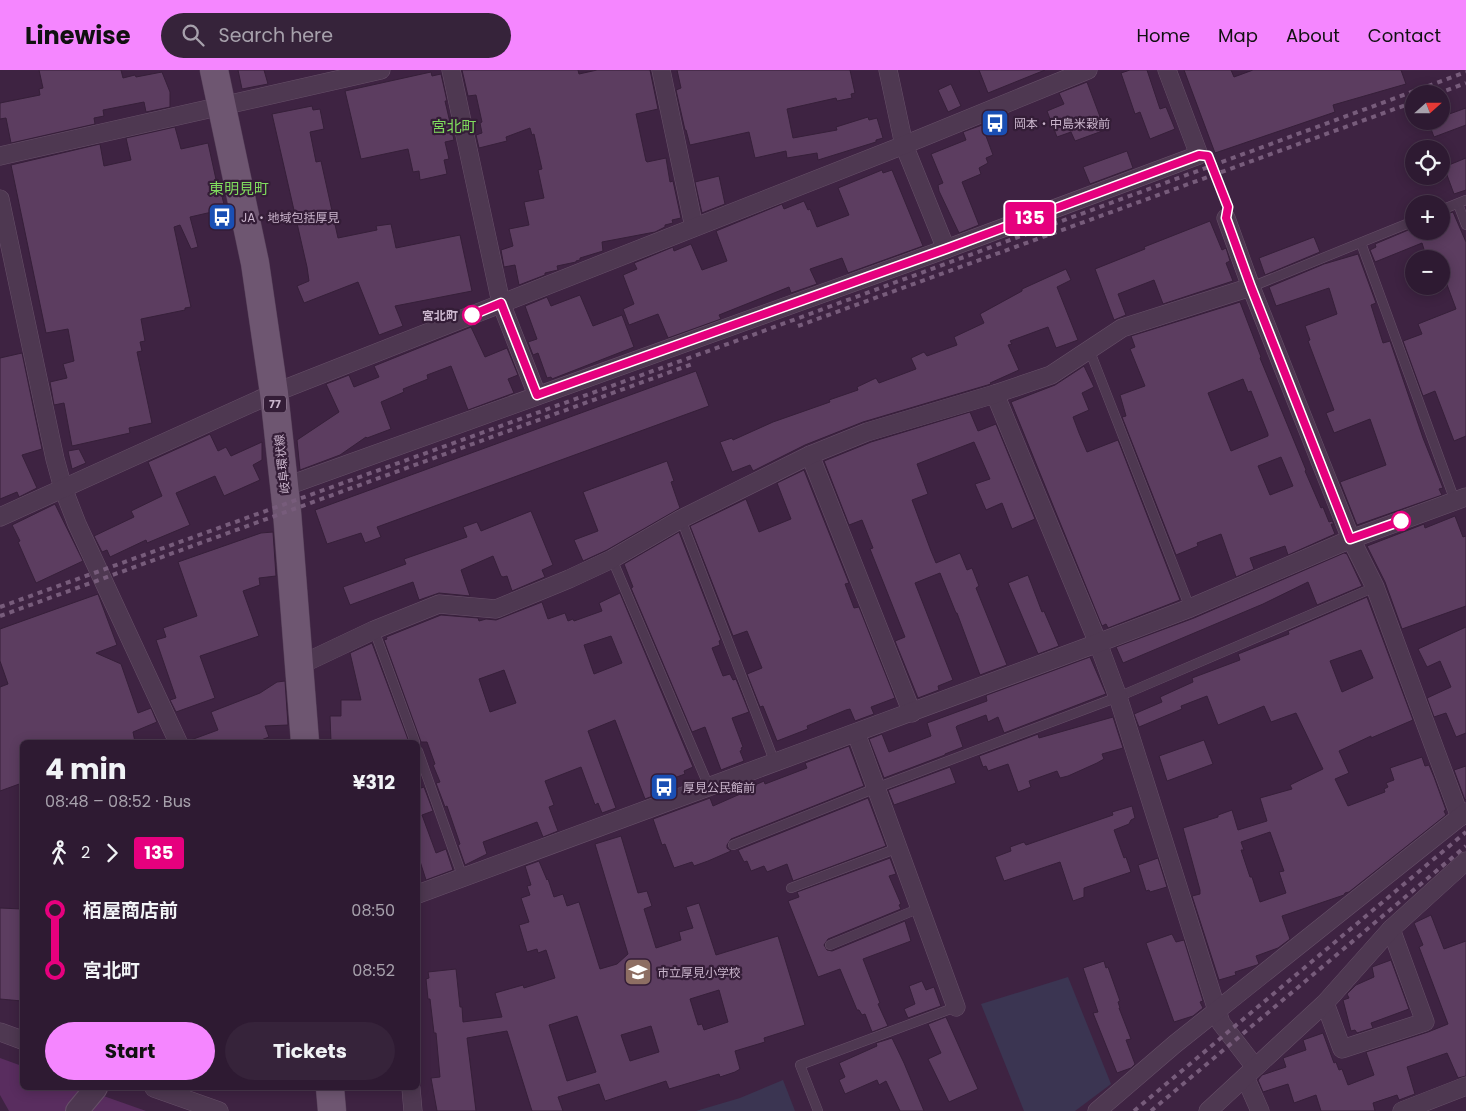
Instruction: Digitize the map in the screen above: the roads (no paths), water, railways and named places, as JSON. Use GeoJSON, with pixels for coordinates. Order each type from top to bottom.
{"type":"FeatureCollection","features":[{"type":"Feature","properties":{"kind":"main road","name":"岐阜環状線"},"geometry":{"type":"LineString","coordinates":[[214,70],[255,262],[274,393],[300,665],[305,740]]}},
{"type":"Feature","properties":{"kind":"main road"},"geometry":{"type":"LineString","coordinates":[[330,1090],[332,1111]]}},
{"type":"Feature","properties":{"kind":"street"},"geometry":{"type":"LineString","coordinates":[[0,156],[381,70]]}},
{"type":"Feature","properties":{"kind":"street"},"geometry":{"type":"LineString","coordinates":[[451,70],[501,303],[537,395]]}},
{"type":"Feature","properties":{"kind":"street"},"geometry":{"type":"LineString","coordinates":[[661,70],[694,227]]}},
{"type":"Feature","properties":{"kind":"street"},"geometry":{"type":"LineString","coordinates":[[888,70],[904,145],[946,249]]}},
{"type":"Feature","properties":{"kind":"street"},"geometry":{"type":"LineString","coordinates":[[0,517],[274,393],[904,145],[1088,70]]}},
{"type":"Feature","properties":{"kind":"street"},"geometry":{"type":"LineString","coordinates":[[284,487],[946,249],[1199,155],[1167,70]]}},
{"type":"Feature","properties":{"kind":"street"},"geometry":{"type":"LineString","coordinates":[[0,198],[62,488],[177,740]]}},
{"type":"Feature","properties":{"kind":"street"},"geometry":{"type":"LineString","coordinates":[[1097,1111],[1175,1044],[1463,814],[1375,587],[1350,539],[1251,287],[1226,218]]}},
{"type":"Feature","properties":{"kind":"street"},"geometry":{"type":"LineString","coordinates":[[300,665],[374,630],[439,604],[496,609],[569,580],[612,559],[680,519],[810,455],[867,432],[995,394],[1051,375],[1122,328],[1251,287]]}},
{"type":"Feature","properties":{"kind":"street"},"geometry":{"type":"LineString","coordinates":[[995,394],[1098,643],[1118,698],[1216,1012],[1250,1072],[1260,1111]]}},
{"type":"Feature","properties":{"kind":"street"},"geometry":{"type":"LineString","coordinates":[[810,455],[912,713]]}},
{"type":"Feature","properties":{"kind":"street"},"geometry":{"type":"LineString","coordinates":[[420,893],[1098,643],[1190,608],[1350,539],[1461,499]]}},
{"type":"Feature","properties":{"kind":"street"},"geometry":{"type":"LineString","coordinates":[[856,733],[956,1007]]}},
{"type":"Feature","properties":{"kind":"street"},"geometry":{"type":"LineString","coordinates":[[1208,1111],[1325,1003],[1391,929],[1466,861]]}},
{"type":"Feature","properties":{"kind":"street"},"geometry":{"type":"LineString","coordinates":[[1325,1003],[1342,1049],[1425,1022],[1391,929]]}},
{"type":"Feature","properties":{"kind":"street"},"geometry":{"type":"LineString","coordinates":[[0,1032],[20,1039]]}},
{"type":"Feature","properties":{"kind":"street"},"geometry":{"type":"LineString","coordinates":[[77,1111],[94,1090]]}},
{"type":"Feature","properties":{"kind":"street"},"geometry":{"type":"LineString","coordinates":[[160,1090],[219,1111]]}},
{"type":"Feature","properties":{"kind":"street"},"geometry":{"type":"LineString","coordinates":[[411,1090],[413,1111]]}},
{"type":"Feature","properties":{"kind":"street"},"geometry":{"type":"LineString","coordinates":[[1402,1111],[1465,1090]]}},
{"type":"Feature","properties":{"kind":"lane"},"geometry":{"type":"LineString","coordinates":[[1199,155],[1208,156],[1228,207],[1226,218]]}},
{"type":"Feature","properties":{"kind":"lane"},"geometry":{"type":"LineString","coordinates":[[1450,207],[1462,202],[1466,225]]}},
{"type":"Feature","properties":{"kind":"lane"},"geometry":{"type":"LineString","coordinates":[[1251,287],[1405,225]]}},
{"type":"Feature","properties":{"kind":"lane"},"geometry":{"type":"LineString","coordinates":[[1361,242],[1461,499]]}},
{"type":"Feature","properties":{"kind":"lane"},"geometry":{"type":"LineString","coordinates":[[1089,349],[1190,608]]}},
{"type":"Feature","properties":{"kind":"lane"},"geometry":{"type":"LineString","coordinates":[[680,519],[775,763]]}},
{"type":"Feature","properties":{"kind":"lane"},"geometry":{"type":"LineString","coordinates":[[612,559],[709,788]]}},
{"type":"Feature","properties":{"kind":"lane"},"geometry":{"type":"LineString","coordinates":[[733,845],[876,788],[1118,698],[1375,587]]}},
{"type":"Feature","properties":{"kind":"lane"},"geometry":{"type":"LineString","coordinates":[[374,630],[413,740]]}},
{"type":"Feature","properties":{"kind":"lane"},"geometry":{"type":"LineString","coordinates":[[420,757],[463,878]]}},
{"type":"Feature","properties":{"kind":"lane"},"geometry":{"type":"LineString","coordinates":[[791,888],[898,848]]}},
{"type":"Feature","properties":{"kind":"lane"},"geometry":{"type":"LineString","coordinates":[[830,945],[920,908]]}},
{"type":"Feature","properties":{"kind":"lane"},"geometry":{"type":"LineString","coordinates":[[818,1111],[800,1065],[956,1007]]}},
{"type":"Feature","properties":{"kind":"railway"},"geometry":{"type":"LineString","coordinates":[[0,607],[758,333],[1466,72]]}},
{"type":"Feature","properties":{"kind":"railway"},"geometry":{"type":"LineString","coordinates":[[1450,89],[1466,83]]}},
{"type":"Feature","properties":{"kind":"railway"},"geometry":{"type":"LineString","coordinates":[[798,326],[1405,105]]}},
{"type":"Feature","properties":{"kind":"railway"},"geometry":{"type":"LineString","coordinates":[[0,616],[695,363]]}},
{"type":"Feature","properties":{"kind":"railway"},"geometry":{"type":"LineString","coordinates":[[1134,1111],[1466,832]]}},
{"type":"Feature","properties":{"kind":"railway"},"geometry":{"type":"LineString","coordinates":[[1151,1111],[1466,846]]}},
{"type":"Feature","properties":{"kind":"place","name":"岡本・中島米穀前"},"geometry":{"type":"Point","coordinates":[995,123]}},
{"type":"Feature","properties":{"kind":"place","name":"JA・地域包括厚見"},"geometry":{"type":"Point","coordinates":[222,217]}},
{"type":"Feature","properties":{"kind":"place","name":"宮北町"},"geometry":{"type":"Point","coordinates":[472,315]}},
{"type":"Feature","properties":{"kind":"place","name":"厚見公民館前"},"geometry":{"type":"Point","coordinates":[664,787]}},
{"type":"Feature","properties":{"kind":"place","name":"市立厚見小学校"},"geometry":{"type":"Point","coordinates":[638,972]}},
{"type":"Feature","properties":{"kind":"district","name":"宮北町"},"geometry":{"type":"Point","coordinates":[454,126]}},
{"type":"Feature","properties":{"kind":"district","name":"東明見町"},"geometry":{"type":"Point","coordinates":[239,188]}}]}
